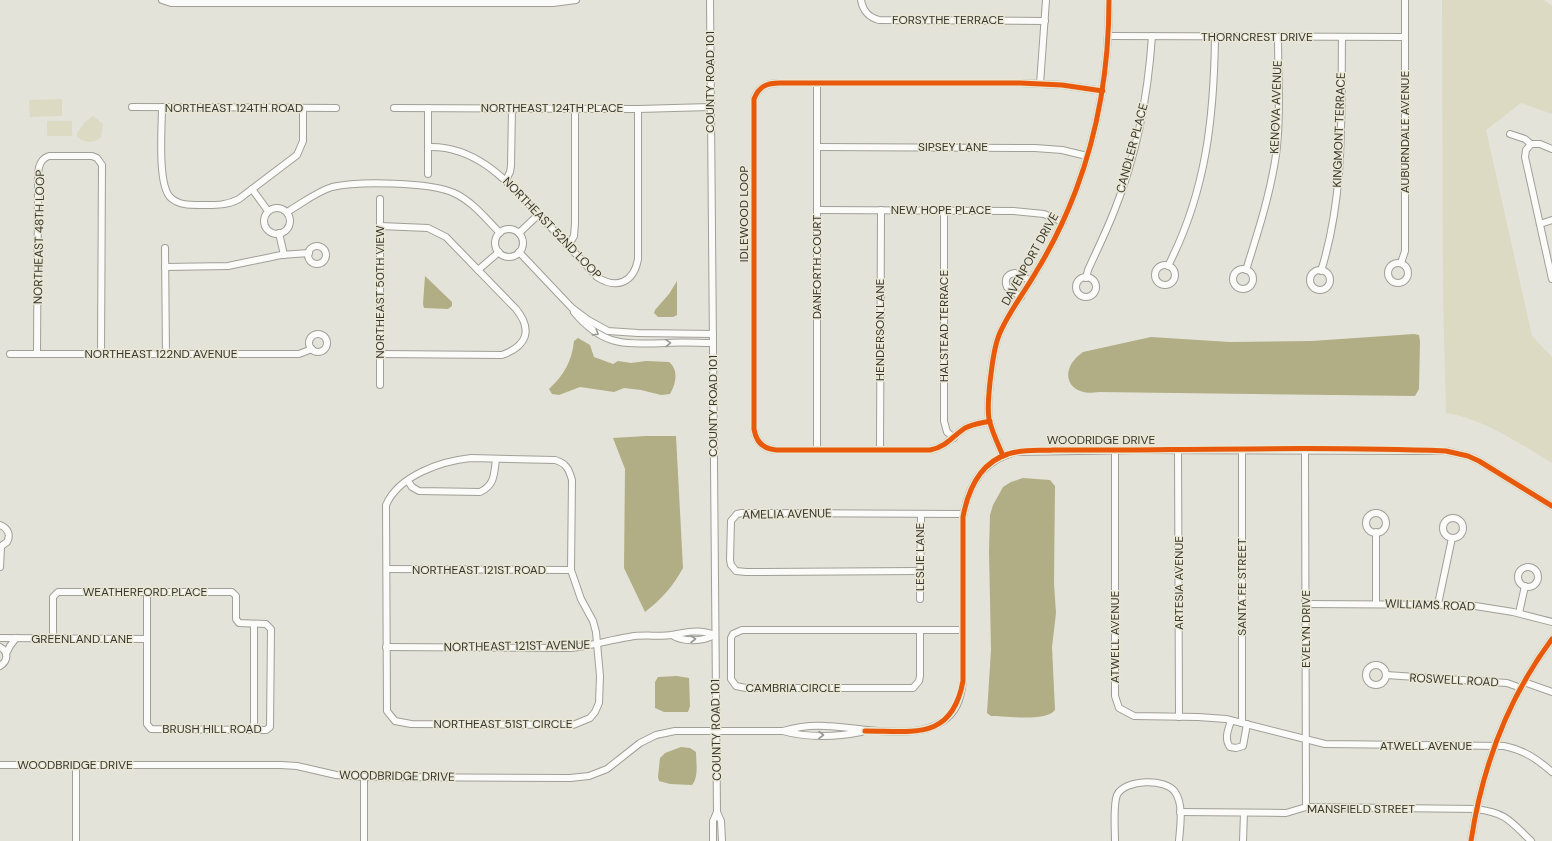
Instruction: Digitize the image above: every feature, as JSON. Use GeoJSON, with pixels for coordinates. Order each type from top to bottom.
{"type":"FeatureCollection","features":[{"type":"Feature","properties":{"kind":"street"},"geometry":{"type":"LineString","coordinates":[[162,0],[171,3],[222,1],[553,3],[576,0]]}},
{"type":"Feature","properties":{"kind":"street","name":"COUNTY ROAD 101"},"geometry":{"type":"LineString","coordinates":[[710,0],[714,636],[717,812],[721,821],[722,841]]}},
{"type":"Feature","properties":{"kind":"street","name":"FORSYTHE TERRACE"},"geometry":{"type":"LineString","coordinates":[[861,0],[865,11],[873,18],[879,20],[1045,21]]}},
{"type":"Feature","properties":{"kind":"street"},"geometry":{"type":"LineString","coordinates":[[1040,84],[1046,0]]}},
{"type":"Feature","properties":{"kind":"street","name":"DAVENPORT DRIVE"},"geometry":{"type":"LineString","coordinates":[[1003,456],[990,421],[990,387],[995,351],[999,335],[1031,281],[1063,222],[1087,156],[1103,91],[1109,36],[1109,0]]}},
{"type":"Feature","properties":{"kind":"street","name":"AUBURNDALE AVENUE"},"geometry":{"type":"LineString","coordinates":[[1401,263],[1405,251],[1405,0]]}},
{"type":"Feature","properties":{"kind":"street","name":"THORNCREST DRIVE"},"geometry":{"type":"LineString","coordinates":[[1109,36],[1405,37]]}},
{"type":"Feature","properties":{"kind":"street","name":"CANDLER PLACE"},"geometry":{"type":"LineString","coordinates":[[1086,278],[1088,270],[1115,208],[1131,161],[1146,97],[1152,36]]}},
{"type":"Feature","properties":{"kind":"street"},"geometry":{"type":"LineString","coordinates":[[1168,266],[1191,212],[1205,161],[1213,110],[1215,36]]}},
{"type":"Feature","properties":{"kind":"street","name":"KENOVA AVENUE"},"geometry":{"type":"LineString","coordinates":[[1246,270],[1268,198],[1276,155],[1278,121],[1278,36]]}},
{"type":"Feature","properties":{"kind":"street","name":"KINGMONT TERRACE"},"geometry":{"type":"LineString","coordinates":[[1321,271],[1331,231],[1340,166],[1342,37]]}},
{"type":"Feature","properties":{"kind":"street","name":"IDLEWOOD LOOP"},"geometry":{"type":"LineString","coordinates":[[990,421],[972,425],[942,446],[930,450],[770,450],[757,441],[754,429],[754,99],[759,90],[769,83],[1040,84],[1103,91]]}},
{"type":"Feature","properties":{"kind":"street","name":"DANFORTH COURT"},"geometry":{"type":"LineString","coordinates":[[817,83],[817,450]]}},
{"type":"Feature","properties":{"kind":"street","name":"NORTHEAST 124TH ROAD"},"geometry":{"type":"LineString","coordinates":[[132,107],[336,108]]}},
{"type":"Feature","properties":{"kind":"street"},"geometry":{"type":"LineString","coordinates":[[162,107],[162,176],[164,189],[170,197],[178,203],[187,205],[229,204],[252,190],[297,155],[303,141],[303,108]]}},
{"type":"Feature","properties":{"kind":"street","name":"NORTHEAST 124TH PLACE"},"geometry":{"type":"LineString","coordinates":[[394,108],[638,109],[710,107]]}},
{"type":"Feature","properties":{"kind":"street"},"geometry":{"type":"LineString","coordinates":[[428,108],[428,174]]}},
{"type":"Feature","properties":{"kind":"street"},"geometry":{"type":"LineString","coordinates":[[506,180],[511,166],[512,108]]}},
{"type":"Feature","properties":{"kind":"street"},"geometry":{"type":"LineString","coordinates":[[568,246],[574,236],[575,223],[575,108]]}},
{"type":"Feature","properties":{"kind":"street","name":"NORTHEAST 52ND LOOP"},"geometry":{"type":"LineString","coordinates":[[428,147],[443,147],[468,155],[487,165],[506,180],[603,281],[619,283],[625,281],[635,272],[638,259],[638,109]]}},
{"type":"Feature","properties":{"kind":"street"},"geometry":{"type":"LineString","coordinates":[[1510,134],[1525,139],[1532,144],[1540,144],[1552,149]]}},
{"type":"Feature","properties":{"kind":"street"},"geometry":{"type":"LineString","coordinates":[[1532,144],[1526,150],[1525,157],[1552,279]]}},
{"type":"Feature","properties":{"kind":"street","name":"SIPSEY LANE"},"geometry":{"type":"LineString","coordinates":[[817,147],[1029,147],[1062,150],[1087,156]]}},
{"type":"Feature","properties":{"kind":"street","name":"NORTHEAST 48TH LOOP"},"geometry":{"type":"LineString","coordinates":[[37,354],[38,188],[40,162],[44,157],[49,156],[92,156],[97,158],[102,165],[101,354]]}},
{"type":"Feature","properties":{"kind":"street"},"geometry":{"type":"LineString","coordinates":[[287,212],[331,188],[345,185],[418,185],[438,187],[455,193],[477,209],[500,233]]}},
{"type":"Feature","properties":{"kind":"street"},"geometry":{"type":"LineString","coordinates":[[252,190],[268,211]]}},
{"type":"Feature","properties":{"kind":"street","name":"NORTHEAST 50TH VIEW"},"geometry":{"type":"LineString","coordinates":[[380,199],[380,385]]}},
{"type":"Feature","properties":{"kind":"street"},"geometry":{"type":"LineString","coordinates":[[280,208],[287,212],[290,219],[288,227],[279,234],[272,233],[266,228],[264,217],[268,211],[280,208]]}},
{"type":"Feature","properties":{"kind":"street","name":"NEW HOPE PLACE"},"geometry":{"type":"LineString","coordinates":[[817,210],[1031,212],[1063,222]]}},
{"type":"Feature","properties":{"kind":"street","name":"HENDERSON LANE"},"geometry":{"type":"LineString","coordinates":[[880,210],[880,450]]}},
{"type":"Feature","properties":{"kind":"street","name":"HALSTEAD TERRACE"},"geometry":{"type":"LineString","coordinates":[[944,210],[944,421],[947,432],[954,438]]}},
{"type":"Feature","properties":{"kind":"street"},"geometry":{"type":"LineString","coordinates":[[519,233],[538,215]]}},
{"type":"Feature","properties":{"kind":"street"},"geometry":{"type":"LineString","coordinates":[[1540,224],[1552,220]]}},
{"type":"Feature","properties":{"kind":"street"},"geometry":{"type":"LineString","coordinates":[[380,226],[428,228],[446,237],[523,318],[526,332],[522,342],[515,350],[502,355],[380,354]]}},
{"type":"Feature","properties":{"kind":"street"},"geometry":{"type":"LineString","coordinates":[[512,229],[519,233],[523,240],[519,252],[507,256],[499,252],[495,244],[500,233],[512,229]]}},
{"type":"Feature","properties":{"kind":"street"},"geometry":{"type":"LineString","coordinates":[[279,234],[284,255]]}},
{"type":"Feature","properties":{"kind":"street"},"geometry":{"type":"LineString","coordinates":[[166,248],[166,354]]}},
{"type":"Feature","properties":{"kind":"street"},"geometry":{"type":"LineString","coordinates":[[478,270],[499,252]]}},
{"type":"Feature","properties":{"kind":"street"},"geometry":{"type":"LineString","coordinates":[[519,252],[572,308],[588,320],[608,331],[634,333],[713,334]]}},
{"type":"Feature","properties":{"kind":"street"},"geometry":{"type":"LineString","coordinates":[[166,267],[228,266],[284,255],[309,253]]}},
{"type":"Feature","properties":{"kind":"street","name":"DAVENPORT DRIVE"},"geometry":{"type":"LineString","coordinates":[[1021,297],[1007,287],[1006,279],[1008,276],[1015,273],[1031,281]]}},
{"type":"Feature","properties":{"kind":"street"},"geometry":{"type":"LineString","coordinates":[[572,308],[574,312],[594,332],[606,338],[623,343],[713,343]]}},
{"type":"Feature","properties":{"kind":"street","name":"NORTHEAST 122ND AVENUE"},"geometry":{"type":"LineString","coordinates":[[10,354],[299,354],[312,349]]}},
{"type":"Feature","properties":{"kind":"street","name":"WOODRIDGE DRIVE"},"geometry":{"type":"LineString","coordinates":[[865,731],[923,730],[933,727],[951,713],[957,705],[963,681],[964,514],[969,491],[975,480],[991,463],[1003,456],[1026,451],[1115,450],[1425,450],[1456,452],[1480,461],[1552,506]]}},
{"type":"Feature","properties":{"kind":"street","name":"ATWELL AVENUE"},"geometry":{"type":"LineString","coordinates":[[1115,450],[1115,656],[1117,703],[1123,711],[1134,716],[1212,717],[1231,720],[1306,739],[1338,745],[1504,746],[1524,752],[1534,757],[1552,772]]}},
{"type":"Feature","properties":{"kind":"street","name":"ARTESIA AVENUE"},"geometry":{"type":"LineString","coordinates":[[1178,450],[1179,717]]}},
{"type":"Feature","properties":{"kind":"street","name":"SANTA FE STREET"},"geometry":{"type":"LineString","coordinates":[[1242,450],[1244,724]]}},
{"type":"Feature","properties":{"kind":"street","name":"EVELYN DRIVE"},"geometry":{"type":"LineString","coordinates":[[1305,450],[1306,807]]}},
{"type":"Feature","properties":{"kind":"street"},"geometry":{"type":"LineString","coordinates":[[408,481],[419,491],[480,492],[488,489],[493,482],[496,459]]}},
{"type":"Feature","properties":{"kind":"street","name":"NORTHEAST 51ST CIRCLE"},"geometry":{"type":"LineString","coordinates":[[454,460],[555,460],[568,467],[572,480],[571,570],[581,599],[593,621],[598,644],[600,676],[598,703],[595,712],[582,722],[563,725],[411,724],[395,721],[388,711],[387,705],[386,505],[389,498],[408,481],[429,467],[454,460]]}},
{"type":"Feature","properties":{"kind":"street","name":"AMELIA AVENUE"},"geometry":{"type":"LineString","coordinates":[[920,571],[736,571],[731,565],[730,560],[730,525],[733,518],[737,514],[964,514]]}},
{"type":"Feature","properties":{"kind":"street","name":"LESLIE LANE"},"geometry":{"type":"LineString","coordinates":[[920,599],[921,514]]}},
{"type":"Feature","properties":{"kind":"street"},"geometry":{"type":"LineString","coordinates":[[0,525],[6,528],[9,535],[7,542],[0,547],[0,567]]}},
{"type":"Feature","properties":{"kind":"street"},"geometry":{"type":"LineString","coordinates":[[1376,532],[1376,604]]}},
{"type":"Feature","properties":{"kind":"street"},"geometry":{"type":"LineString","coordinates":[[1438,604],[1452,538]]}},
{"type":"Feature","properties":{"kind":"street","name":"NORTHEAST 121ST ROAD"},"geometry":{"type":"LineString","coordinates":[[387,570],[571,570]]}},
{"type":"Feature","properties":{"kind":"street"},"geometry":{"type":"LineString","coordinates":[[1519,613],[1525,586]]}},
{"type":"Feature","properties":{"kind":"street","name":"WEATHERFORD PLACE"},"geometry":{"type":"LineString","coordinates":[[53,638],[53,597],[56,592],[232,592],[236,596],[237,621],[241,624],[254,624]]}},
{"type":"Feature","properties":{"kind":"street","name":"BRUSH HILL ROAD"},"geometry":{"type":"LineString","coordinates":[[147,592],[147,724],[150,729],[266,730],[271,725],[271,630],[267,624],[254,624]]}},
{"type":"Feature","properties":{"kind":"street","name":"WILLIAMS ROAD"},"geometry":{"type":"LineString","coordinates":[[1306,604],[1438,604],[1492,608],[1519,613],[1552,622]]}},
{"type":"Feature","properties":{"kind":"street"},"geometry":{"type":"LineString","coordinates":[[254,624],[254,730]]}},
{"type":"Feature","properties":{"kind":"street","name":"CAMBRIA CIRCLE"},"geometry":{"type":"LineString","coordinates":[[920,630],[920,681],[913,688],[746,688],[736,686],[731,679],[731,638],[737,631],[920,630],[963,630]]}},
{"type":"Feature","properties":{"kind":"street","name":"NORTHEAST 121ST AVENUE"},"geometry":{"type":"LineString","coordinates":[[386,646],[571,648],[629,637],[672,635],[678,639],[708,639],[714,636]]}},
{"type":"Feature","properties":{"kind":"street","name":"GREENLAND LANE"},"geometry":{"type":"LineString","coordinates":[[0,638],[148,639]]}},
{"type":"Feature","properties":{"kind":"street","name":"GREENLAND LANE"},"geometry":{"type":"LineString","coordinates":[[0,666],[6,660],[6,654],[16,638]]}},
{"type":"Feature","properties":{"kind":"street"},"geometry":{"type":"LineString","coordinates":[[1471,841],[1476,809],[1494,746],[1524,682],[1552,639]]}},
{"type":"Feature","properties":{"kind":"street"},"geometry":{"type":"LineString","coordinates":[[0,647],[6,654]]}},
{"type":"Feature","properties":{"kind":"street","name":"ROSWELL ROAD"},"geometry":{"type":"LineString","coordinates":[[1386,675],[1507,683],[1521,688]]}},
{"type":"Feature","properties":{"kind":"street"},"geometry":{"type":"LineString","coordinates":[[1524,682],[1552,692]]}},
{"type":"Feature","properties":{"kind":"street"},"geometry":{"type":"LineString","coordinates":[[1231,720],[1226,742],[1230,747],[1236,748],[1243,746],[1244,724]]}},
{"type":"Feature","properties":{"kind":"street","name":"WOODBRIDGE DRIVE"},"geometry":{"type":"LineString","coordinates":[[0,765],[281,765],[297,766],[336,775],[364,777],[589,776],[607,768],[640,743],[656,735],[675,731],[783,731],[797,727],[825,726],[865,731]]}},
{"type":"Feature","properties":{"kind":"street"},"geometry":{"type":"LineString","coordinates":[[76,765],[76,841]]}},
{"type":"Feature","properties":{"kind":"street"},"geometry":{"type":"LineString","coordinates":[[364,777],[364,841]]}},
{"type":"Feature","properties":{"kind":"street"},"geometry":{"type":"LineString","coordinates":[[1115,841],[1117,795],[1126,786],[1132,783],[1166,785],[1175,792],[1178,798],[1180,812],[1179,841]]}},
{"type":"Feature","properties":{"kind":"street","name":"MANSFIELD STREET"},"geometry":{"type":"LineString","coordinates":[[1180,812],[1286,813],[1306,807],[1476,809],[1503,815],[1532,841]]}},
{"type":"Feature","properties":{"kind":"street","name":"COUNTY ROAD 101"},"geometry":{"type":"LineString","coordinates":[[713,841],[713,821],[717,812]]}},
{"type":"Feature","properties":{"kind":"street"},"geometry":{"type":"LineString","coordinates":[[1243,841],[1244,813]]}},
{"type":"Feature","properties":{"kind":"shaded area"},"geometry":{"type":"Polygon","coordinates":[[[1442,0],[1544,0],[1552,6],[1552,114],[1521,103],[1486,130],[1532,336],[1552,357],[1552,463],[1488,426],[1460,416],[1446,413],[1443,299],[1442,0]]]}},
{"type":"Feature","properties":{"kind":"shaded area"},"geometry":{"type":"Polygon","coordinates":[[[62,99],[62,116],[30,117],[29,100],[62,99]]]}},
{"type":"Feature","properties":{"kind":"shaded area"},"geometry":{"type":"Polygon","coordinates":[[[93,116],[103,124],[101,137],[93,142],[83,141],[77,137],[77,133],[85,122],[93,116]]]}},
{"type":"Feature","properties":{"kind":"shaded area"},"geometry":{"type":"Polygon","coordinates":[[[47,121],[72,121],[72,136],[47,136],[47,121]]]}},
{"type":"Feature","properties":{"kind":"shaded area"},"geometry":{"type":"Polygon","coordinates":[[[425,276],[452,302],[452,306],[448,309],[424,308],[425,276]]]}},
{"type":"Feature","properties":{"kind":"shaded area"},"geometry":{"type":"Polygon","coordinates":[[[677,281],[677,315],[673,317],[658,317],[654,313],[655,310],[669,294],[677,281]]]}},
{"type":"Feature","properties":{"kind":"shaded area"},"geometry":{"type":"Polygon","coordinates":[[[1414,334],[1419,335],[1420,341],[1419,389],[1415,396],[1088,393],[1079,391],[1073,387],[1069,381],[1068,374],[1075,359],[1083,352],[1151,337],[1230,342],[1312,341],[1414,334]]]}},
{"type":"Feature","properties":{"kind":"shaded area"},"geometry":{"type":"Polygon","coordinates":[[[578,338],[590,345],[594,357],[613,364],[618,361],[631,363],[646,361],[669,362],[674,369],[676,377],[670,394],[661,395],[624,388],[614,392],[580,387],[559,395],[552,394],[549,389],[563,373],[569,361],[574,341],[578,338]]]}},
{"type":"Feature","properties":{"kind":"shaded area"},"geometry":{"type":"Polygon","coordinates":[[[676,436],[683,568],[667,592],[645,612],[624,568],[625,469],[613,438],[676,436]]]}},
{"type":"Feature","properties":{"kind":"shaded area"},"geometry":{"type":"Polygon","coordinates":[[[1023,478],[1050,480],[1055,486],[1054,583],[1056,613],[1052,647],[1055,710],[1050,714],[1035,717],[991,716],[987,713],[991,650],[989,551],[990,515],[993,505],[1003,487],[1011,482],[1023,478]]]}},
{"type":"Feature","properties":{"kind":"shaded area"},"geometry":{"type":"Polygon","coordinates":[[[677,676],[689,678],[690,706],[688,712],[664,712],[655,708],[655,682],[658,677],[677,676]]]}},
{"type":"Feature","properties":{"kind":"shaded area"},"geometry":{"type":"Polygon","coordinates":[[[681,747],[690,748],[696,752],[696,778],[692,785],[670,784],[659,781],[660,758],[665,753],[681,747]]]}},
{"type":"Feature","properties":{"kind":"cycle path"},"geometry":{"type":"LineString","coordinates":[[1003,456],[992,429],[988,414],[988,400],[995,347],[1007,319],[1042,262],[1058,232],[1072,201],[1084,167],[1097,120],[1105,73],[1109,24],[1109,0]]}},
{"type":"Feature","properties":{"kind":"cycle path"},"geometry":{"type":"LineString","coordinates":[[990,421],[965,428],[945,444],[936,449],[930,450],[776,450],[767,448],[758,441],[754,429],[754,99],[758,91],[764,86],[780,83],[1020,83],[1062,85],[1103,91]]}},
{"type":"Feature","properties":{"kind":"cycle path"},"geometry":{"type":"LineString","coordinates":[[865,731],[899,732],[928,728],[940,723],[950,714],[958,700],[963,681],[963,517],[965,507],[976,479],[982,471],[998,458],[1013,452],[1053,450],[1245,449],[1446,451],[1468,456],[1479,461],[1552,506]]}},
{"type":"Feature","properties":{"kind":"cycle path"},"geometry":{"type":"LineString","coordinates":[[1471,841],[1482,787],[1499,735],[1522,685],[1552,639]]}}]}
